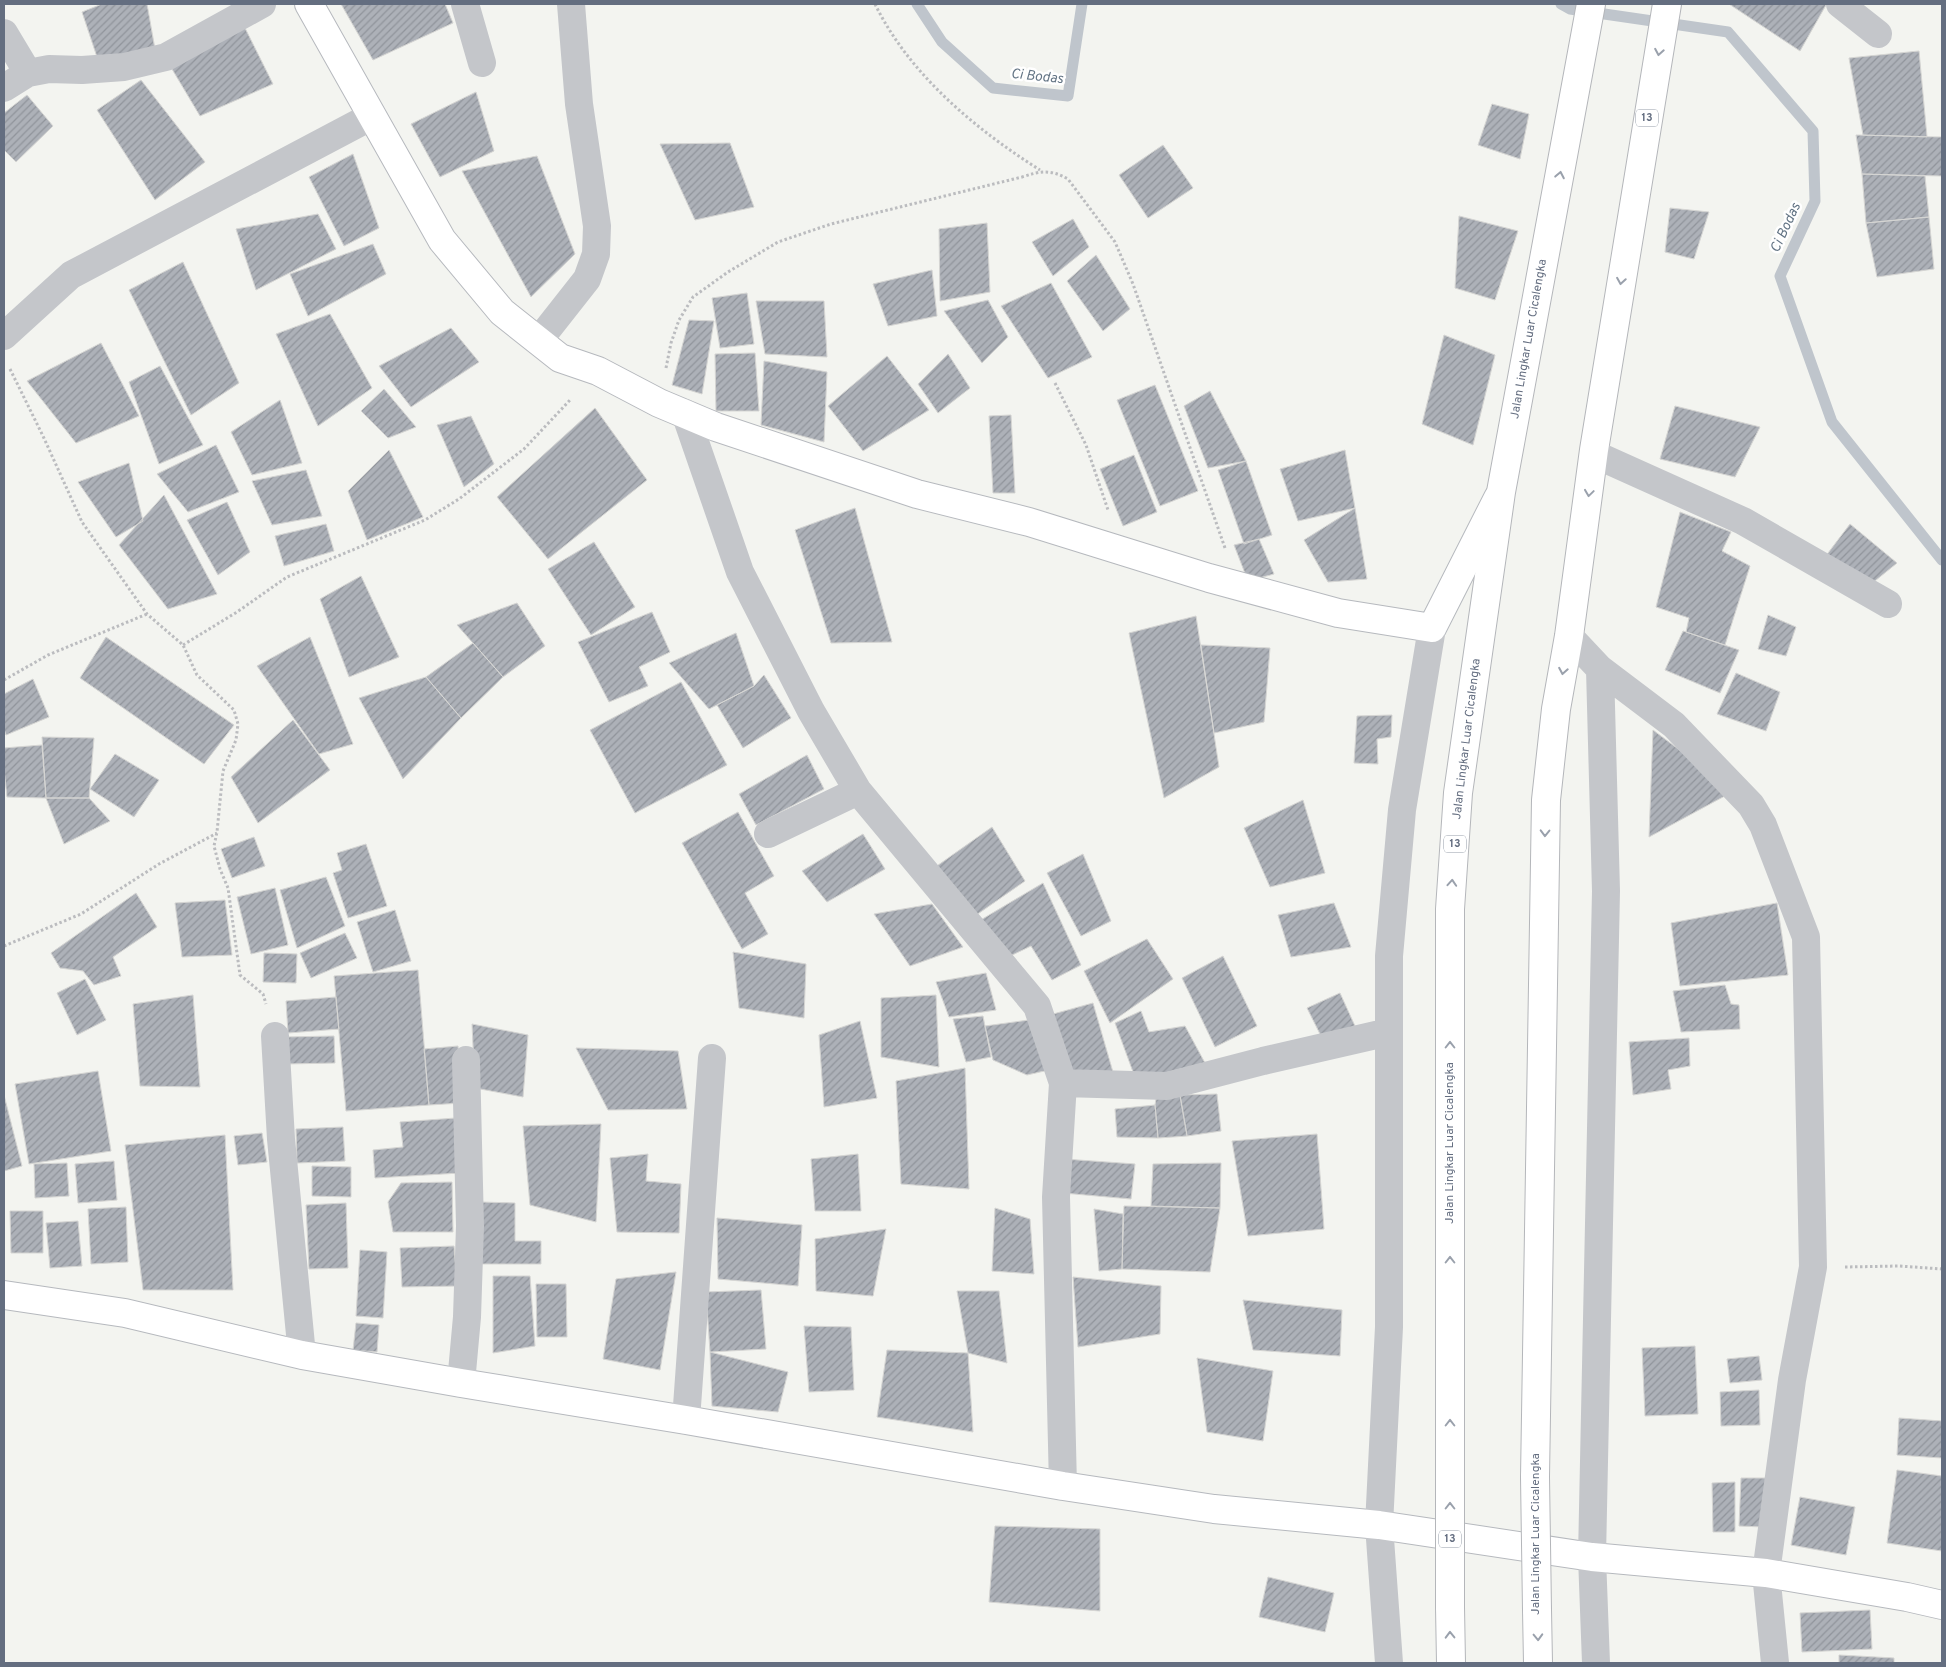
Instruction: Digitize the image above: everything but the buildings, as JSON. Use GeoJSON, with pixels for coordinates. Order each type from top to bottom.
{"type":"FeatureCollection","features":[{"type":"Feature","properties":{"kind":"main road"},"geometry":{"type":"LineString","coordinates":[[308,4],[442,240],[502,312],[560,358],[598,371],[659,403],[716,427],[917,494],[1029,522],[1238,586],[1338,612],[1432,628],[1501,492]]}},
{"type":"Feature","properties":{"kind":"main road","name":"Jalan Lingkar Luar Cicalengka"},"geometry":{"type":"LineString","coordinates":[[1451,1663],[1450,909],[1458,793],[1501,492],[1592,4]]}},
{"type":"Feature","properties":{"kind":"main road","name":"Jalan Lingkar Luar Cicalengka"},"geometry":{"type":"LineString","coordinates":[[1538,1663],[1535,1477],[1546,800],[1556,709],[1569,636],[1594,454],[1628,232],[1667,4]]}},
{"type":"Feature","properties":{"kind":"main road"},"geometry":{"type":"LineString","coordinates":[[4,1295],[125,1313],[302,1355],[1063,1486],[1214,1509],[1379,1525],[1592,1557],[1766,1573],[1907,1597],[1942,1606]]}},
{"type":"Feature","properties":{"kind":"street"},"geometry":{"type":"LineString","coordinates":[[4,88],[28,73],[49,69],[82,70],[124,67],[166,56],[262,4]]}},
{"type":"Feature","properties":{"kind":"street"},"geometry":{"type":"LineString","coordinates":[[465,4],[482,63]]}},
{"type":"Feature","properties":{"kind":"street"},"geometry":{"type":"LineString","coordinates":[[539,340],[587,279],[596,254],[597,226],[579,104],[571,4]]}},
{"type":"Feature","properties":{"kind":"street"},"geometry":{"type":"LineString","coordinates":[[1840,4],[1878,34]]}},
{"type":"Feature","properties":{"kind":"street"},"geometry":{"type":"LineString","coordinates":[[4,33],[28,73]]}},
{"type":"Feature","properties":{"kind":"street"},"geometry":{"type":"LineString","coordinates":[[4,336],[71,275],[372,116]]}},
{"type":"Feature","properties":{"kind":"street"},"geometry":{"type":"LineString","coordinates":[[685,414],[740,572],[812,711],[858,791],[1037,1006],[1063,1083],[1056,1197],[1063,1486]]}},
{"type":"Feature","properties":{"kind":"street"},"geometry":{"type":"LineString","coordinates":[[1594,454],[1743,521],[1888,604]]}},
{"type":"Feature","properties":{"kind":"street"},"geometry":{"type":"LineString","coordinates":[[1389,1663],[1379,1525],[1389,1327],[1389,956],[1402,810],[1432,628]]}},
{"type":"Feature","properties":{"kind":"street"},"geometry":{"type":"LineString","coordinates":[[1569,636],[1600,669],[1674,725],[1751,805],[1763,825],[1806,937],[1813,1267],[1792,1380],[1766,1573],[1775,1663]]}},
{"type":"Feature","properties":{"kind":"street"},"geometry":{"type":"LineString","coordinates":[[1596,1663],[1592,1557],[1606,891],[1600,669]]}},
{"type":"Feature","properties":{"kind":"street"},"geometry":{"type":"LineString","coordinates":[[768,834],[858,791]]}},
{"type":"Feature","properties":{"kind":"street"},"geometry":{"type":"LineString","coordinates":[[1063,1083],[1166,1086],[1389,1032]]}},
{"type":"Feature","properties":{"kind":"street"},"geometry":{"type":"LineString","coordinates":[[276,1036],[281,1139],[302,1355]]}},
{"type":"Feature","properties":{"kind":"street"},"geometry":{"type":"LineString","coordinates":[[686,1420],[712,1058]]}},
{"type":"Feature","properties":{"kind":"street"},"geometry":{"type":"LineString","coordinates":[[461,1383],[467,1317],[470,1226],[466,1060]]}},
{"type":"Feature","properties":{"kind":"path"},"geometry":{"type":"LineString","coordinates":[[876,4],[885,24],[924,75],[966,118],[1002,146],[1040,170],[1068,179],[1114,242],[1133,284],[1238,586]]}},
{"type":"Feature","properties":{"kind":"path"},"geometry":{"type":"LineString","coordinates":[[659,403],[671,343],[679,320],[692,297],[728,272],[778,242],[831,224],[1022,177],[1040,170]]}},
{"type":"Feature","properties":{"kind":"path"},"geometry":{"type":"LineString","coordinates":[[8,366],[43,436],[82,522],[147,614],[183,645],[197,675],[234,710],[238,724],[236,740],[223,771],[218,832],[214,846],[220,869],[228,888],[240,976],[263,994],[276,1036]]}},
{"type":"Feature","properties":{"kind":"path"},"geometry":{"type":"LineString","coordinates":[[183,645],[237,612],[287,577],[425,520],[459,499],[524,450],[598,371]]}},
{"type":"Feature","properties":{"kind":"path"},"geometry":{"type":"LineString","coordinates":[[1055,383],[1086,445],[1122,550]]}},
{"type":"Feature","properties":{"kind":"path"},"geometry":{"type":"LineString","coordinates":[[4,680],[48,655],[147,614]]}},
{"type":"Feature","properties":{"kind":"path"},"geometry":{"type":"LineString","coordinates":[[4,946],[82,914],[159,864],[218,832]]}},
{"type":"Feature","properties":{"kind":"path"},"geometry":{"type":"LineString","coordinates":[[1813,1267],[1899,1266],[1942,1269]]}},
{"type":"Feature","properties":{"kind":"waterway","name":"Ci Bodas"},"geometry":{"type":"LineString","coordinates":[[917,4],[942,42],[993,88],[1068,96],[1082,4]]}},
{"type":"Feature","properties":{"kind":"waterway","name":"Ci Bodas"},"geometry":{"type":"LineString","coordinates":[[1561,4],[1570,9],[1728,32],[1813,131],[1815,201],[1780,276],[1832,422],[1942,560]]}}]}
